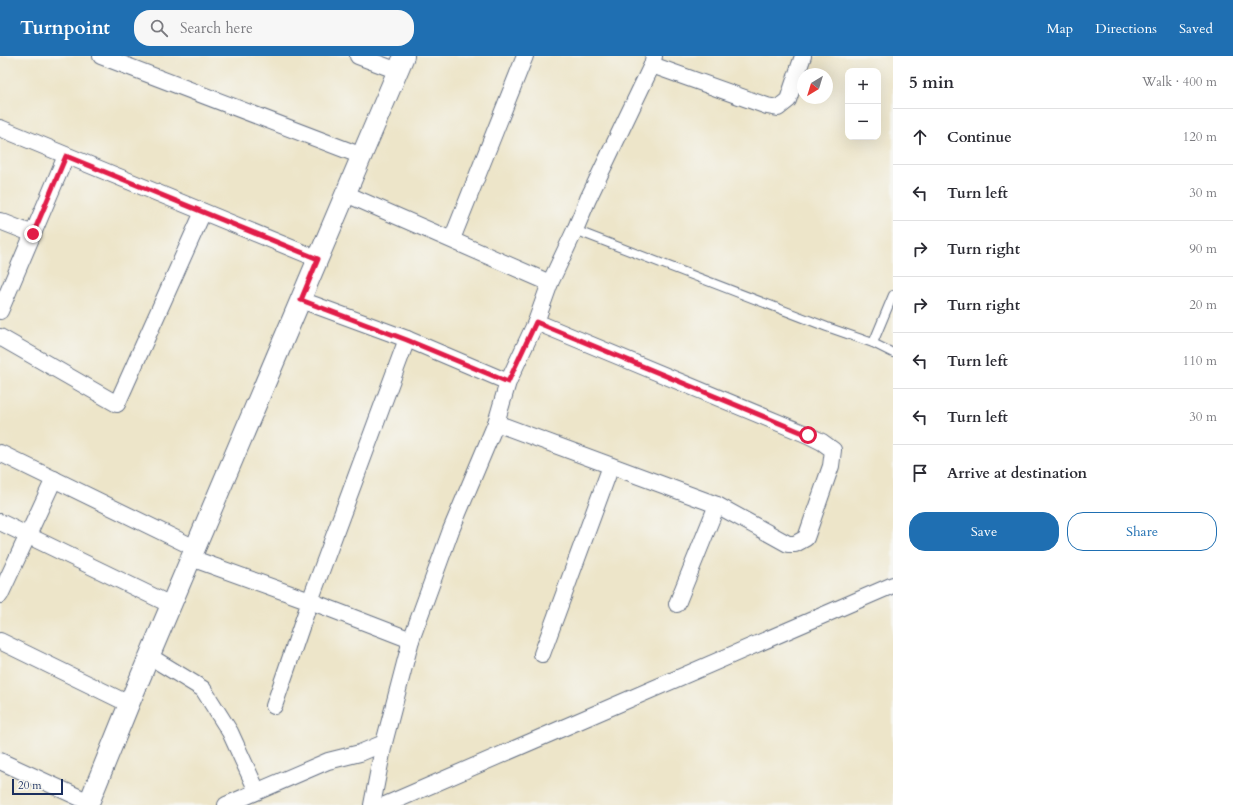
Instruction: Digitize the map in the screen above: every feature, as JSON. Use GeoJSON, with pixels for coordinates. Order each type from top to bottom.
{"type":"FeatureCollection","features":[{"type":"Feature","properties":{"kind":"street"},"geometry":{"type":"LineString","coordinates":[[101,56],[362,156]]}},
{"type":"Feature","properties":{"kind":"street"},"geometry":{"type":"LineString","coordinates":[[0,761],[89,804],[149,656],[401,63],[358,56]]}},
{"type":"Feature","properties":{"kind":"street"},"geometry":{"type":"LineString","coordinates":[[452,239],[525,56]]}},
{"type":"Feature","properties":{"kind":"street"},"geometry":{"type":"LineString","coordinates":[[372,805],[384,743],[411,640],[451,530],[496,422],[508,382],[536,322],[550,283],[653,60],[767,106],[778,108],[788,100],[803,56]]}},
{"type":"Feature","properties":{"kind":"street"},"geometry":{"type":"LineString","coordinates":[[0,128],[318,259]]}},
{"type":"Feature","properties":{"kind":"street"},"geometry":{"type":"LineString","coordinates":[[0,311],[66,156]]}},
{"type":"Feature","properties":{"kind":"street"},"geometry":{"type":"LineString","coordinates":[[346,194],[550,283]]}},
{"type":"Feature","properties":{"kind":"street"},"geometry":{"type":"LineString","coordinates":[[0,337],[117,404],[203,212]]}},
{"type":"Feature","properties":{"kind":"street"},"geometry":{"type":"LineString","coordinates":[[0,221],[33,234]]}},
{"type":"Feature","properties":{"kind":"street"},"geometry":{"type":"LineString","coordinates":[[301,300],[407,340],[508,382]]}},
{"type":"Feature","properties":{"kind":"street"},"geometry":{"type":"LineString","coordinates":[[496,422],[716,505],[788,544],[795,544],[806,538],[831,466],[833,450],[822,442],[808,435],[536,322]]}},
{"type":"Feature","properties":{"kind":"street"},"geometry":{"type":"LineString","coordinates":[[274,706],[310,601],[407,340]]}},
{"type":"Feature","properties":{"kind":"street"},"geometry":{"type":"LineString","coordinates":[[0,453],[54,479],[193,553],[310,601],[411,640]]}},
{"type":"Feature","properties":{"kind":"street"},"geometry":{"type":"LineString","coordinates":[[542,654],[611,466]]}},
{"type":"Feature","properties":{"kind":"street"},"geometry":{"type":"LineString","coordinates":[[0,595],[54,479]]}},
{"type":"Feature","properties":{"kind":"street"},"geometry":{"type":"LineString","coordinates":[[677,604],[716,505]]}},
{"type":"Feature","properties":{"kind":"street"},"geometry":{"type":"LineString","coordinates":[[0,522],[171,605]]}},
{"type":"Feature","properties":{"kind":"street"},"geometry":{"type":"LineString","coordinates":[[385,805],[893,585]]}},
{"type":"Feature","properties":{"kind":"street"},"geometry":{"type":"LineString","coordinates":[[0,642],[129,704]]}},
{"type":"Feature","properties":{"kind":"street"},"geometry":{"type":"LineString","coordinates":[[149,656],[203,689],[230,732],[257,791]]}},
{"type":"Feature","properties":{"kind":"street"},"geometry":{"type":"LineString","coordinates":[[226,805],[328,760],[360,752],[384,743]]}},
{"type":"Feature","properties":{"kind":"lane"},"geometry":{"type":"LineString","coordinates":[[575,230],[893,353]]}},
{"type":"Feature","properties":{"kind":"lane"},"geometry":{"type":"LineString","coordinates":[[873,344],[893,295]]}},
{"type":"Feature","properties":{"kind":"route"},"geometry":{"type":"LineString","coordinates":[[33,234],[66,156],[318,259],[301,300],[407,340],[508,382],[536,322],[808,435]]}}]}
